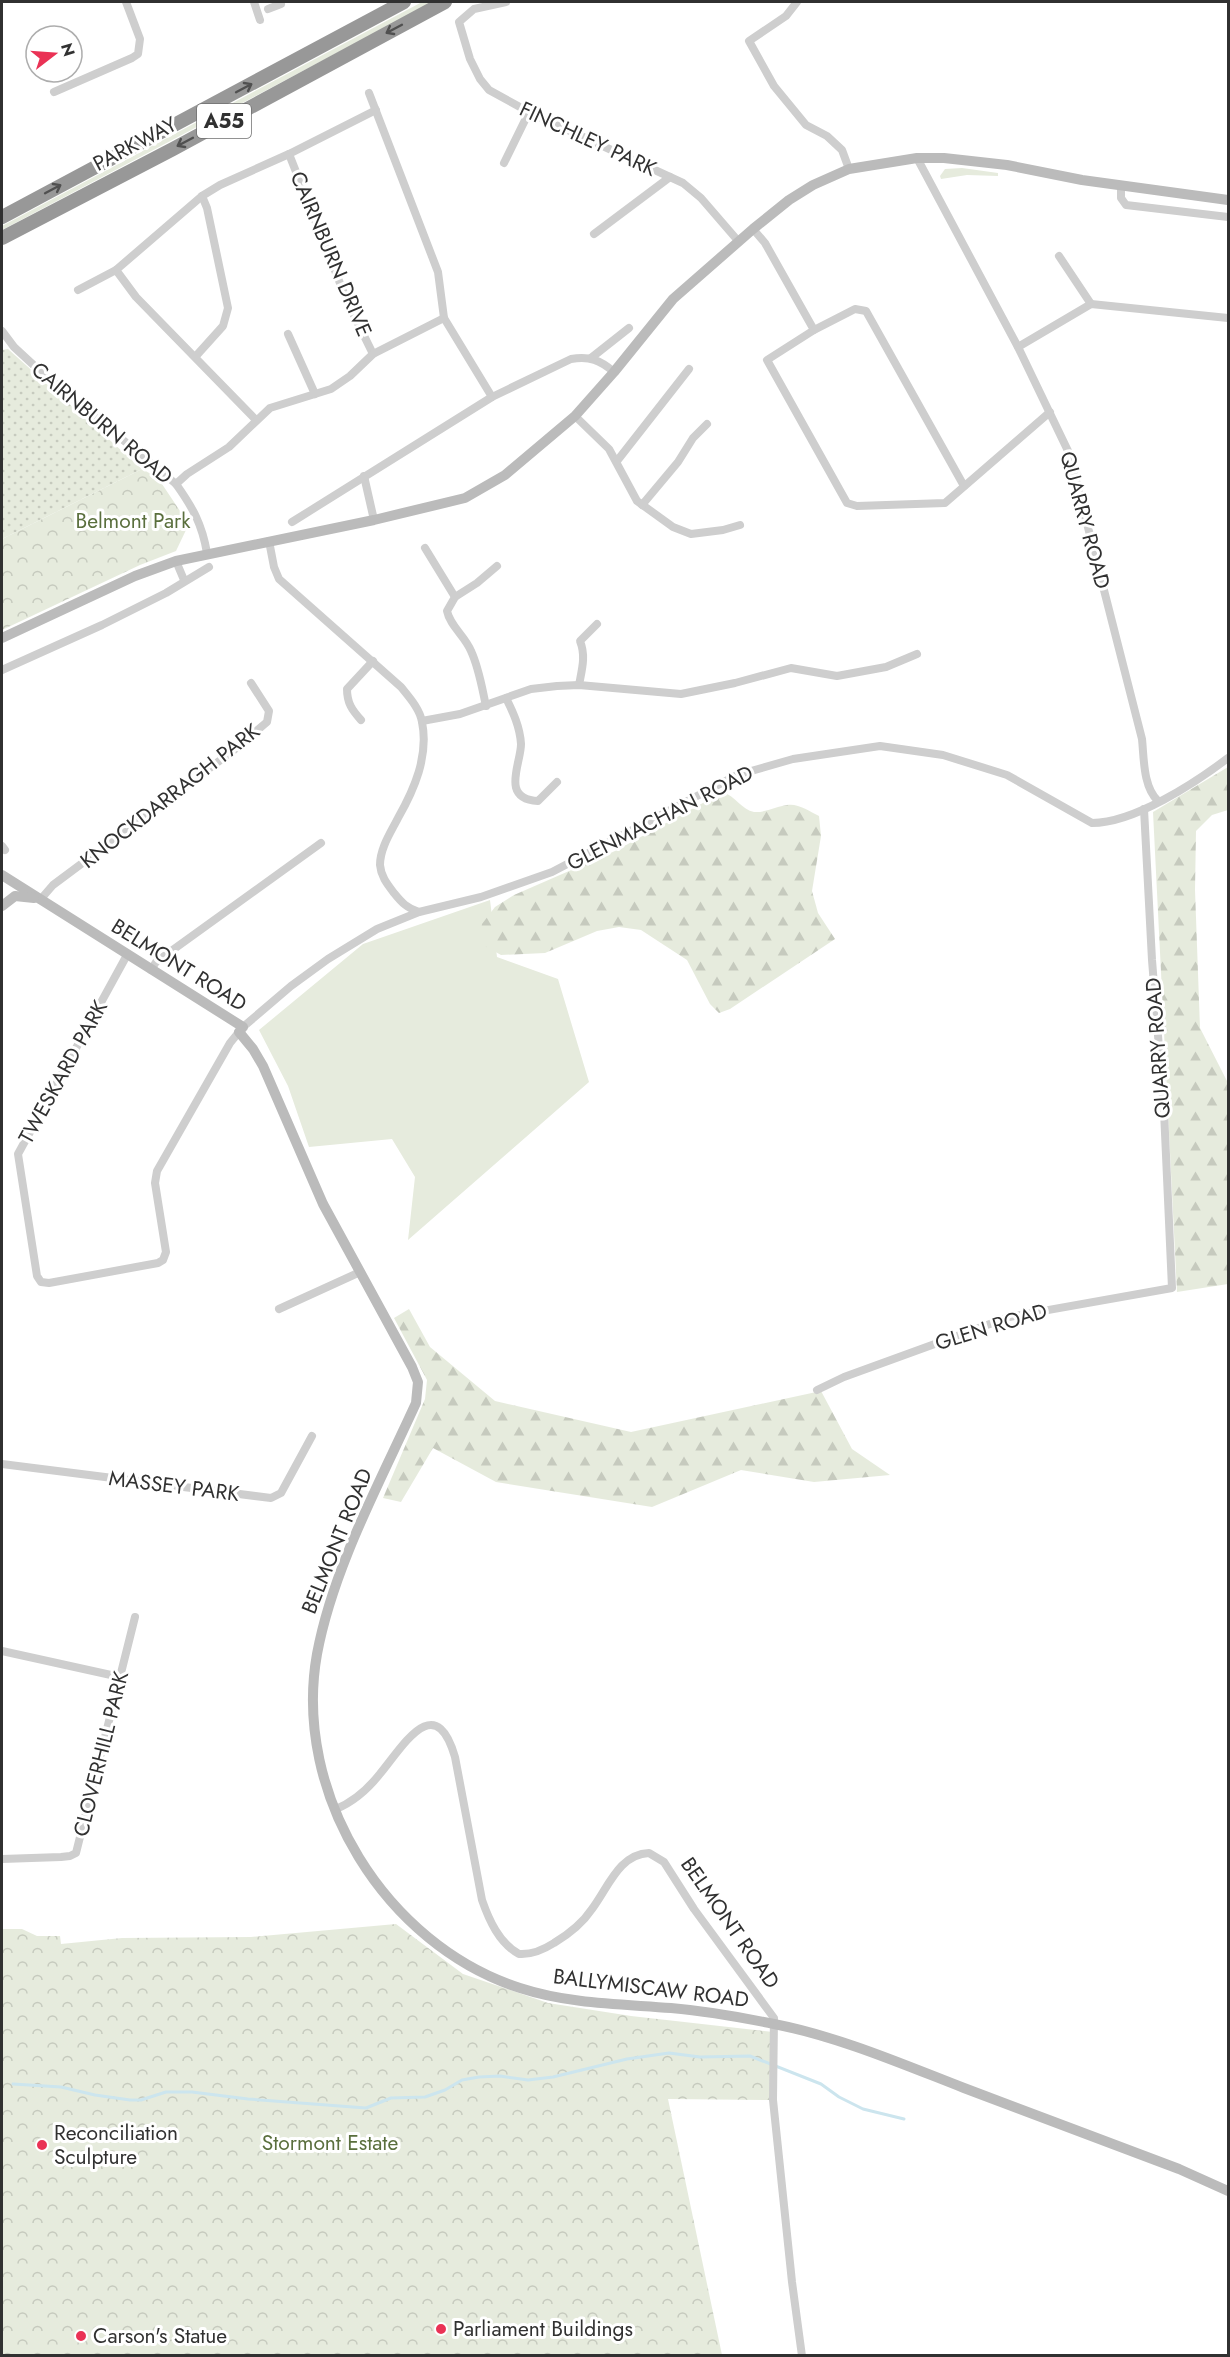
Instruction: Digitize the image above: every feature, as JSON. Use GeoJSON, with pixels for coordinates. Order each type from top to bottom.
{"type":"FeatureCollection","features":[{"type":"Feature","properties":{"kind":"highway","name":"PARKWAY"},"geometry":{"type":"LineString","coordinates":[[2,217],[404,2]]}},
{"type":"Feature","properties":{"kind":"highway","name":"PARKWAY"},"geometry":{"type":"LineString","coordinates":[[2,238],[446,2]]}},
{"type":"Feature","properties":{"kind":"main road"},"geometry":{"type":"LineString","coordinates":[[2,638],[135,576],[176,561],[374,520],[465,498],[505,475],[575,416],[673,299],[753,229],[789,200],[813,185],[849,169],[917,158],[944,158],[1006,165],[1082,180],[1228,200]]}},
{"type":"Feature","properties":{"kind":"main road","name":"BELMONT ROAD"},"geometry":{"type":"LineString","coordinates":[[2,875],[241,1029],[263,1066],[323,1204],[412,1367],[417,1382],[416,1403],[344,1567],[323,1628],[317,1658],[314,1709],[316,1739],[336,1809]]}},
{"type":"Feature","properties":{"kind":"main road"},"geometry":{"type":"LineString","coordinates":[[2,906],[15,896],[27,895],[40,900]]}},
{"type":"Feature","properties":{"kind":"main road","name":"BALLYMISCAW ROAD"},"geometry":{"type":"LineString","coordinates":[[336,1809],[356,1854],[394,1905],[437,1944],[482,1972],[516,1987],[579,2001],[675,2008],[858,2047],[1179,2169],[1228,2191]]}},
{"type":"Feature","properties":{"kind":"street"},"geometry":{"type":"LineString","coordinates":[[54,92],[138,54],[140,39],[126,2]]}},
{"type":"Feature","properties":{"kind":"street"},"geometry":{"type":"LineString","coordinates":[[254,2],[260,20]]}},
{"type":"Feature","properties":{"kind":"street"},"geometry":{"type":"LineString","coordinates":[[268,9],[281,4],[280,2]]}},
{"type":"Feature","properties":{"kind":"street","name":"FINCHLEY PARK"},"geometry":{"type":"LineString","coordinates":[[506,2],[474,9],[459,21],[470,59],[480,79],[489,90],[529,112],[691,188],[739,242]]}},
{"type":"Feature","properties":{"kind":"street"},"geometry":{"type":"LineString","coordinates":[[797,2],[786,16],[749,41],[774,86],[806,125],[827,136],[842,150],[849,169]]}},
{"type":"Feature","properties":{"kind":"street"},"geometry":{"type":"LineString","coordinates":[[369,93],[438,272],[444,318],[492,397]]}},
{"type":"Feature","properties":{"kind":"street"},"geometry":{"type":"LineString","coordinates":[[78,290],[116,270],[202,196],[220,185],[289,154],[376,110]]}},
{"type":"Feature","properties":{"kind":"street"},"geometry":{"type":"LineString","coordinates":[[504,164],[529,112]]}},
{"type":"Feature","properties":{"kind":"street","name":"CAIRNBURN DRIVE"},"geometry":{"type":"LineString","coordinates":[[289,154],[347,301],[373,354]]}},
{"type":"Feature","properties":{"kind":"street","name":"QUARRY ROAD"},"geometry":{"type":"LineString","coordinates":[[917,158],[1018,347],[1069,453],[1142,739],[1147,779],[1158,801]]}},
{"type":"Feature","properties":{"kind":"street"},"geometry":{"type":"LineString","coordinates":[[594,234],[670,177]]}},
{"type":"Feature","properties":{"kind":"street"},"geometry":{"type":"LineString","coordinates":[[1121,186],[1120,198],[1126,205],[1228,217]]}},
{"type":"Feature","properties":{"kind":"street"},"geometry":{"type":"LineString","coordinates":[[196,356],[223,326],[228,308],[207,208],[202,196]]}},
{"type":"Feature","properties":{"kind":"street"},"geometry":{"type":"LineString","coordinates":[[753,229],[765,243],[814,330]]}},
{"type":"Feature","properties":{"kind":"street"},"geometry":{"type":"LineString","coordinates":[[1059,256],[1091,304]]}},
{"type":"Feature","properties":{"kind":"street"},"geometry":{"type":"LineString","coordinates":[[116,270],[136,297],[256,420]]}},
{"type":"Feature","properties":{"kind":"street"},"geometry":{"type":"LineString","coordinates":[[1018,347],[1091,304],[1228,318]]}},
{"type":"Feature","properties":{"kind":"street"},"geometry":{"type":"LineString","coordinates":[[964,486],[866,311],[855,309],[814,330],[766,360],[847,503],[857,506],[945,503],[1050,412]]}},
{"type":"Feature","properties":{"kind":"street"},"geometry":{"type":"LineString","coordinates":[[176,484],[187,474],[229,447],[270,408],[331,389],[350,376],[373,354],[444,318]]}},
{"type":"Feature","properties":{"kind":"street"},"geometry":{"type":"LineString","coordinates":[[591,358],[598,350],[629,328]]}},
{"type":"Feature","properties":{"kind":"street","name":"CAIRNBURN ROAD"},"geometry":{"type":"LineString","coordinates":[[2,331],[14,347],[40,371],[176,484],[193,507],[201,525],[207,553]]}},
{"type":"Feature","properties":{"kind":"street"},"geometry":{"type":"LineString","coordinates":[[288,334],[315,394]]}},
{"type":"Feature","properties":{"kind":"street"},"geometry":{"type":"LineString","coordinates":[[291,522],[492,397],[571,359],[583,357],[600,360],[614,372]]}},
{"type":"Feature","properties":{"kind":"street"},"geometry":{"type":"LineString","coordinates":[[617,461],[689,369]]}},
{"type":"Feature","properties":{"kind":"street"},"geometry":{"type":"LineString","coordinates":[[575,416],[597,436],[617,461],[638,501],[673,527],[691,534],[723,530],[740,525]]}},
{"type":"Feature","properties":{"kind":"street"},"geometry":{"type":"LineString","coordinates":[[642,505],[678,462],[693,438],[707,424]]}},
{"type":"Feature","properties":{"kind":"street"},"geometry":{"type":"LineString","coordinates":[[364,476],[374,520]]}},
{"type":"Feature","properties":{"kind":"street"},"geometry":{"type":"LineString","coordinates":[[269,541],[279,579],[373,661],[413,702],[422,721],[422,758],[418,775],[408,800],[384,845],[380,865],[384,880],[406,908],[419,912]]}},
{"type":"Feature","properties":{"kind":"street"},"geometry":{"type":"LineString","coordinates":[[425,548],[455,597]]}},
{"type":"Feature","properties":{"kind":"street"},"geometry":{"type":"LineString","coordinates":[[176,561],[183,580]]}},
{"type":"Feature","properties":{"kind":"street"},"geometry":{"type":"LineString","coordinates":[[486,706],[472,652],[463,634],[449,620],[447,611],[455,597],[477,583],[497,566]]}},
{"type":"Feature","properties":{"kind":"street"},"geometry":{"type":"LineString","coordinates":[[2,670],[102,626],[166,593],[183,580],[209,567]]}},
{"type":"Feature","properties":{"kind":"street"},"geometry":{"type":"LineString","coordinates":[[579,685],[584,662],[580,641],[597,624]]}},
{"type":"Feature","properties":{"kind":"street"},"geometry":{"type":"LineString","coordinates":[[422,721],[460,714],[531,689],[579,685],[681,694],[790,668],[837,676],[886,667],[917,654]]}},
{"type":"Feature","properties":{"kind":"street"},"geometry":{"type":"LineString","coordinates":[[361,720],[352,711],[347,700],[347,689],[373,661]]}},
{"type":"Feature","properties":{"kind":"street","name":"KNOCKDARRAGH PARK"},"geometry":{"type":"LineString","coordinates":[[40,900],[53,885],[234,750],[267,722],[269,711],[251,683]]}},
{"type":"Feature","properties":{"kind":"street"},"geometry":{"type":"LineString","coordinates":[[506,698],[516,718],[521,745],[515,779],[519,795],[528,800],[538,801],[557,782]]}},
{"type":"Feature","properties":{"kind":"street","name":"GLENMACHAN ROAD"},"geometry":{"type":"LineString","coordinates":[[241,1029],[328,958],[377,929],[419,912],[481,897],[552,872],[737,776],[792,759],[880,746],[943,755],[1007,775],[1092,823],[1107,822],[1144,809],[1176,793],[1228,758]]}},
{"type":"Feature","properties":{"kind":"street","name":"QUARRY ROAD"},"geometry":{"type":"LineString","coordinates":[[1144,809],[1152,960],[1164,1111],[1172,1288]]}},
{"type":"Feature","properties":{"kind":"street"},"geometry":{"type":"LineString","coordinates":[[151,970],[156,962],[321,843]]}},
{"type":"Feature","properties":{"kind":"street","name":"TWESKARD PARK"},"geometry":{"type":"LineString","coordinates":[[127,955],[18,1154],[36,1276],[41,1282],[49,1284],[163,1260],[166,1252],[155,1184],[157,1171],[230,1042],[241,1029]]}},
{"type":"Feature","properties":{"kind":"street"},"geometry":{"type":"LineString","coordinates":[[279,1309],[360,1272]]}},
{"type":"Feature","properties":{"kind":"street","name":"GLEN ROAD"},"geometry":{"type":"LineString","coordinates":[[817,1390],[844,1377],[1009,1317],[1172,1288]]}},
{"type":"Feature","properties":{"kind":"street","name":"MASSEY PARK"},"geometry":{"type":"LineString","coordinates":[[2,1464],[271,1498],[281,1493],[312,1436]]}},
{"type":"Feature","properties":{"kind":"street","name":"CLOVERHILL PARK"},"geometry":{"type":"LineString","coordinates":[[2,1859],[70,1856],[76,1853],[135,1617]]}},
{"type":"Feature","properties":{"kind":"street"},"geometry":{"type":"LineString","coordinates":[[2,1651],[120,1677]]}},
{"type":"Feature","properties":{"kind":"street","name":"BELMONT ROAD"},"geometry":{"type":"LineString","coordinates":[[336,1809],[351,1802],[367,1788],[415,1731],[430,1726],[439,1728],[450,1741],[455,1757],[485,1908],[496,1930],[512,1951],[519,1954],[534,1953],[567,1935],[593,1909],[623,1864],[632,1857],[650,1853],[664,1862],[694,1909],[774,2018],[774,2028]]}},
{"type":"Feature","properties":{"kind":"street"},"geometry":{"type":"LineString","coordinates":[[774,2028],[773,2100],[802,2355]]}},
{"type":"Feature","properties":{"kind":"green space"},"geometry":{"type":"Polygon","coordinates":[[[422,2],[433,2],[2,230],[2,226],[422,2]]]}},
{"type":"Feature","properties":{"kind":"green space"},"geometry":{"type":"Polygon","coordinates":[[[962,168],[998,173],[998,176],[967,175],[941,179],[940,176],[945,169],[962,168]]]}},
{"type":"Feature","properties":{"kind":"green space"},"geometry":{"type":"Polygon","coordinates":[[[8,349],[142,469],[2,539],[2,350],[8,349]]]}},
{"type":"Feature","properties":{"kind":"green space","name":"Belmont Park"},"geometry":{"type":"Polygon","coordinates":[[[142,469],[158,478],[184,517],[186,530],[176,551],[140,565],[2,630],[2,539],[142,469]]]}},
{"type":"Feature","properties":{"kind":"green space"},"geometry":{"type":"Polygon","coordinates":[[[1228,767],[1228,810],[1212,815],[1196,831],[1195,890],[1200,1028],[1228,1083],[1228,1284],[1177,1292],[1153,812],[1228,767]]]}},
{"type":"Feature","properties":{"kind":"green space"},"geometry":{"type":"Polygon","coordinates":[[[723,792],[746,809],[754,812],[795,805],[819,816],[821,836],[812,891],[818,913],[835,939],[730,1009],[719,1013],[710,1004],[687,960],[641,930],[619,927],[597,931],[545,953],[501,955],[483,945],[480,935],[482,924],[495,907],[514,895],[615,851],[723,792]]]}},
{"type":"Feature","properties":{"kind":"green space"},"geometry":{"type":"Polygon","coordinates":[[[490,900],[497,957],[558,979],[589,1082],[408,1240],[415,1177],[392,1139],[309,1147],[288,1086],[259,1030],[363,944],[490,900]]]}},
{"type":"Feature","properties":{"kind":"green space"},"geometry":{"type":"Polygon","coordinates":[[[409,1309],[430,1347],[495,1401],[631,1432],[821,1391],[852,1449],[890,1475],[814,1482],[741,1470],[652,1507],[496,1482],[433,1448],[401,1502],[383,1498],[425,1399],[427,1380],[394,1318],[409,1309]]]}},
{"type":"Feature","properties":{"kind":"green space","name":"Stormont Estate"},"geometry":{"type":"Polygon","coordinates":[[[396,1924],[463,1974],[548,2003],[631,2016],[773,2032],[773,2100],[668,2099],[722,2355],[2,2355],[2,1929],[22,1929],[37,1936],[60,1936],[61,1944],[122,1938],[251,1937],[396,1924]]]}},
{"type":"Feature","properties":{"kind":"waterway"},"geometry":{"type":"LineString","coordinates":[[13,2084],[61,2087],[130,2100],[141,2100],[166,2092],[192,2092],[248,2099],[366,2108],[391,2098],[425,2097],[445,2090],[462,2080],[479,2077],[500,2076],[528,2080],[553,2077],[627,2059],[669,2053],[700,2057],[750,2056],[821,2084],[839,2097],[863,2109],[904,2119]]}},
{"type":"Feature","properties":{"kind":"place","name":"Reconciliation Sculpture"},"geometry":{"type":"Point","coordinates":[42,2145]}},
{"type":"Feature","properties":{"kind":"place","name":"Parliament Buildings"},"geometry":{"type":"Point","coordinates":[441,2329]}},
{"type":"Feature","properties":{"kind":"place","name":"Carson's Statue"},"geometry":{"type":"Point","coordinates":[81,2336]}}]}
